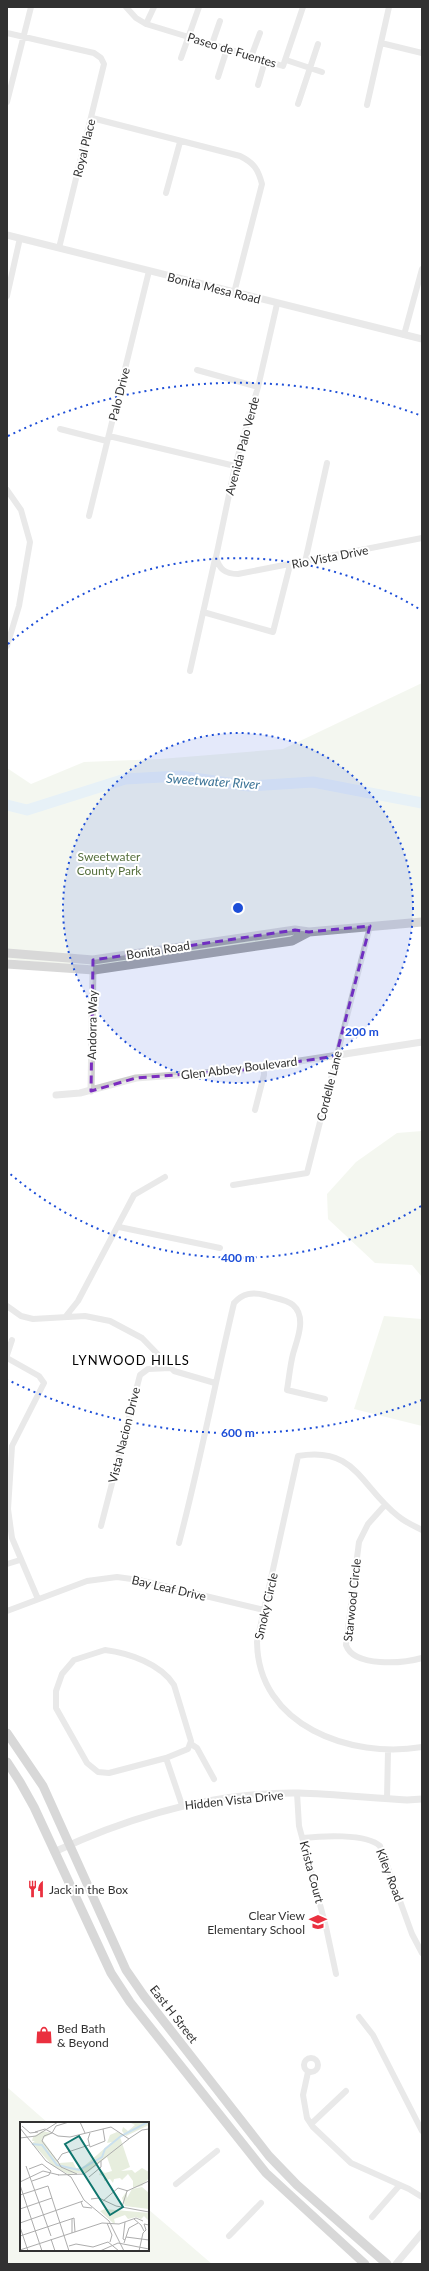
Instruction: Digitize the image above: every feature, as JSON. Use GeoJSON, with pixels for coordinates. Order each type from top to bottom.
{"type":"FeatureCollection","features":[{"type":"Feature","properties":{"kind":"main road","name":"Bonita Road"},"geometry":{"type":"LineString","coordinates":[[7,953],[93,960],[295,930],[309,932],[422,922]]}},
{"type":"Feature","properties":{"kind":"main road","name":"Bonita Road"},"geometry":{"type":"LineString","coordinates":[[7,964],[94,970],[292,941],[309,932]]}},
{"type":"Feature","properties":{"kind":"main road","name":"East H Street"},"geometry":{"type":"LineString","coordinates":[[7,1733],[43,1786],[126,1970],[144,1996],[269,2156],[297,2185],[387,2264]]}},
{"type":"Feature","properties":{"kind":"main road"},"geometry":{"type":"LineString","coordinates":[[7,1762],[22,1784],[111,1972],[130,2002],[266,2173],[365,2264]]}},
{"type":"Feature","properties":{"kind":"street"},"geometry":{"type":"LineString","coordinates":[[7,102],[31,7]]}},
{"type":"Feature","properties":{"kind":"street","name":"Paseo de Fuentes"},"geometry":{"type":"LineString","coordinates":[[126,7],[136,18],[146,24],[190,36],[227,50],[283,66],[303,7]]}},
{"type":"Feature","properties":{"kind":"street"},"geometry":{"type":"LineString","coordinates":[[146,24],[154,7]]}},
{"type":"Feature","properties":{"kind":"street"},"geometry":{"type":"LineString","coordinates":[[181,58],[199,7]]}},
{"type":"Feature","properties":{"kind":"street"},"geometry":{"type":"LineString","coordinates":[[367,105],[389,7]]}},
{"type":"Feature","properties":{"kind":"street"},"geometry":{"type":"LineString","coordinates":[[212,44],[220,21]]}},
{"type":"Feature","properties":{"kind":"street"},"geometry":{"type":"LineString","coordinates":[[7,33],[24,37]]}},
{"type":"Feature","properties":{"kind":"street"},"geometry":{"type":"LineString","coordinates":[[251,57],[260,33]]}},
{"type":"Feature","properties":{"kind":"street","name":"Royal Place"},"geometry":{"type":"LineString","coordinates":[[24,37],[94,53],[101,58],[105,67],[59,248]]}},
{"type":"Feature","properties":{"kind":"street"},"geometry":{"type":"LineString","coordinates":[[381,43],[422,53]]}},
{"type":"Feature","properties":{"kind":"street"},"geometry":{"type":"LineString","coordinates":[[298,104],[318,44]]}},
{"type":"Feature","properties":{"kind":"street"},"geometry":{"type":"LineString","coordinates":[[218,77],[227,50]]}},
{"type":"Feature","properties":{"kind":"street"},"geometry":{"type":"LineString","coordinates":[[286,60],[322,72]]}},
{"type":"Feature","properties":{"kind":"street"},"geometry":{"type":"LineString","coordinates":[[258,85],[265,61]]}},
{"type":"Feature","properties":{"kind":"street"},"geometry":{"type":"LineString","coordinates":[[92,118],[180,142],[240,156],[252,162],[259,171],[262,184],[234,293]]}},
{"type":"Feature","properties":{"kind":"street"},"geometry":{"type":"LineString","coordinates":[[166,193],[180,142]]}},
{"type":"Feature","properties":{"kind":"street","name":"Bonita Mesa Road"},"geometry":{"type":"LineString","coordinates":[[7,235],[277,304],[422,339]]}},
{"type":"Feature","properties":{"kind":"street"},"geometry":{"type":"LineString","coordinates":[[7,296],[20,238]]}},
{"type":"Feature","properties":{"kind":"street"},"geometry":{"type":"LineString","coordinates":[[404,335],[422,270]]}},
{"type":"Feature","properties":{"kind":"street","name":"Palo Drive"},"geometry":{"type":"LineString","coordinates":[[89,516],[149,271]]}},
{"type":"Feature","properties":{"kind":"street","name":"Avenida Palo Verde"},"geometry":{"type":"LineString","coordinates":[[190,671],[236,466],[258,387],[277,304]]}},
{"type":"Feature","properties":{"kind":"street"},"geometry":{"type":"LineString","coordinates":[[197,370],[258,387]]}},
{"type":"Feature","properties":{"kind":"street"},"geometry":{"type":"LineString","coordinates":[[60,429],[236,466]]}},
{"type":"Feature","properties":{"kind":"street"},"geometry":{"type":"LineString","coordinates":[[305,562],[327,463]]}},
{"type":"Feature","properties":{"kind":"street"},"geometry":{"type":"LineString","coordinates":[[7,490],[21,510],[30,542],[19,606],[7,646]]}},
{"type":"Feature","properties":{"kind":"street","name":"Rio Vista Drive"},"geometry":{"type":"LineString","coordinates":[[216,557],[218,564],[223,570],[229,574],[238,574],[422,538]]}},
{"type":"Feature","properties":{"kind":"street"},"geometry":{"type":"LineString","coordinates":[[203,612],[273,632],[290,565]]}},
{"type":"Feature","properties":{"kind":"street","name":"Cordelle Lane"},"geometry":{"type":"LineString","coordinates":[[233,1185],[307,1173],[370,926]]}},
{"type":"Feature","properties":{"kind":"street","name":"Andorra Way"},"geometry":{"type":"LineString","coordinates":[[91,1091],[93,960]]}},
{"type":"Feature","properties":{"kind":"street","name":"Glen Abbey Boulevard"},"geometry":{"type":"LineString","coordinates":[[56,1095],[91,1091],[136,1078],[242,1070],[422,1042]]}},
{"type":"Feature","properties":{"kind":"street"},"geometry":{"type":"LineString","coordinates":[[254,1110],[264,1075],[264,1066]]}},
{"type":"Feature","properties":{"kind":"street"},"geometry":{"type":"LineString","coordinates":[[66,1316],[78,1301],[119,1227],[134,1195],[165,1177]]}},
{"type":"Feature","properties":{"kind":"street"},"geometry":{"type":"LineString","coordinates":[[119,1227],[128,1227],[164,1237],[220,1248]]}},
{"type":"Feature","properties":{"kind":"street"},"geometry":{"type":"LineString","coordinates":[[179,1543],[206,1434],[215,1383],[234,1303],[245,1294],[255,1293],[289,1302],[295,1306],[299,1313],[300,1330],[286,1390],[325,1400]]}},
{"type":"Feature","properties":{"kind":"street"},"geometry":{"type":"LineString","coordinates":[[7,1306],[21,1316],[33,1319],[66,1316],[93,1317],[126,1328],[149,1345],[170,1368],[178,1373],[215,1383]]}},
{"type":"Feature","properties":{"kind":"street"},"geometry":{"type":"LineString","coordinates":[[7,1355],[12,1340]]}},
{"type":"Feature","properties":{"kind":"street"},"geometry":{"type":"LineString","coordinates":[[7,1358],[39,1376],[44,1383],[17,1434],[10,1459],[8,1514],[12,1538],[20,1560],[38,1599]]}},
{"type":"Feature","properties":{"kind":"street","name":"Vista Nacion Drive"},"geometry":{"type":"LineString","coordinates":[[101,1526],[140,1375],[148,1369],[170,1368]]}},
{"type":"Feature","properties":{"kind":"street","name":"Smoky Circle"},"geometry":{"type":"LineString","coordinates":[[385,1505],[352,1468],[337,1457],[324,1453],[298,1456],[257,1642],[258,1658],[264,1682],[280,1706],[295,1720],[317,1732],[356,1746],[388,1751],[422,1747]]}},
{"type":"Feature","properties":{"kind":"street"},"geometry":{"type":"LineString","coordinates":[[385,1505],[398,1516],[422,1530]]}},
{"type":"Feature","properties":{"kind":"street","name":"Starwood Circle"},"geometry":{"type":"LineString","coordinates":[[385,1505],[368,1524],[359,1542],[346,1645],[353,1655],[381,1662],[399,1663],[422,1658]]}},
{"type":"Feature","properties":{"kind":"street"},"geometry":{"type":"LineString","coordinates":[[7,1564],[20,1560]]}},
{"type":"Feature","properties":{"kind":"street","name":"Bay Leaf Drive"},"geometry":{"type":"LineString","coordinates":[[7,1611],[87,1581],[117,1577],[139,1580],[264,1610]]}},
{"type":"Feature","properties":{"kind":"street"},"geometry":{"type":"LineString","coordinates":[[191,1744],[188,1749],[166,1758],[109,1773],[98,1772],[87,1763],[56,1708],[58,1685],[70,1664],[92,1652],[105,1650],[116,1651],[161,1669],[174,1685],[191,1744],[197,1748],[214,1779]]}},
{"type":"Feature","properties":{"kind":"street"},"geometry":{"type":"LineString","coordinates":[[387,1799],[388,1751]]}},
{"type":"Feature","properties":{"kind":"street"},"geometry":{"type":"LineString","coordinates":[[166,1758],[182,1805]]}},
{"type":"Feature","properties":{"kind":"street","name":"Hidden Vista Drive"},"geometry":{"type":"LineString","coordinates":[[54,1852],[130,1821],[182,1805],[243,1796],[297,1793],[387,1799],[422,1799]]}},
{"type":"Feature","properties":{"kind":"street","name":"Krista Court"},"geometry":{"type":"LineString","coordinates":[[297,1793],[298,1817],[336,1974]]}},
{"type":"Feature","properties":{"kind":"street","name":"Kiley Road"},"geometry":{"type":"LineString","coordinates":[[303,1838],[334,1836],[373,1841],[380,1846],[412,1934],[422,1953]]}},
{"type":"Feature","properties":{"kind":"street"},"geometry":{"type":"LineString","coordinates":[[359,2017],[373,2034],[422,2131]]}},
{"type":"Feature","properties":{"kind":"street"},"geometry":{"type":"LineString","coordinates":[[308,2072],[303,2095],[307,2118],[311,2124],[351,2164],[416,2193],[422,2199]]}},
{"type":"Feature","properties":{"kind":"street"},"geometry":{"type":"LineString","coordinates":[[311,2124],[346,2091]]}},
{"type":"Feature","properties":{"kind":"street"},"geometry":{"type":"LineString","coordinates":[[176,2184],[217,2151]]}},
{"type":"Feature","properties":{"kind":"street"},"geometry":{"type":"LineString","coordinates":[[372,2217],[398,2186]]}},
{"type":"Feature","properties":{"kind":"street"},"geometry":{"type":"LineString","coordinates":[[229,2236],[262,2203]]}},
{"type":"Feature","properties":{"kind":"street"},"geometry":{"type":"LineString","coordinates":[[396,2264],[422,2233]]}},
{"type":"Feature","properties":{"kind":"highlighted area"},"geometry":{"type":"Polygon","coordinates":[[[370,926],[336,1056],[242,1070],[136,1078],[91,1091],[93,960],[295,930],[309,932],[370,926]]]}},
{"type":"Feature","properties":{"kind":"green space","name":"Sweetwater County Park"},"geometry":{"type":"Polygon","coordinates":[[[422,683],[422,922],[369,926],[115,964],[78,966],[7,959],[7,768],[31,784],[84,762],[160,759],[283,749],[422,683]]]}},
{"type":"Feature","properties":{"kind":"green space"},"geometry":{"type":"Polygon","coordinates":[[[422,1131],[422,1277],[412,1265],[375,1263],[328,1219],[327,1194],[356,1162],[397,1133],[422,1131]]]}},
{"type":"Feature","properties":{"kind":"green space"},"geometry":{"type":"Polygon","coordinates":[[[384,1316],[422,1319],[422,1426],[354,1409],[384,1316]]]}},
{"type":"Feature","properties":{"kind":"green space"},"geometry":{"type":"Polygon","coordinates":[[[7,2087],[47,2122],[20,2122],[20,2251],[149,2251],[149,2210],[212,2264],[7,2264],[7,2087]]]}},
{"type":"Feature","properties":{"kind":"waterway","name":"Sweetwater River"},"geometry":{"type":"LineString","coordinates":[[7,805],[27,810],[125,779],[180,776],[249,786],[313,782],[422,803]]}},
{"type":"Feature","properties":{"kind":"place","name":"Jack in the Box"},"geometry":{"type":"Point","coordinates":[36,1889]}},
{"type":"Feature","properties":{"kind":"place","name":"Clear View Elementary School"},"geometry":{"type":"Point","coordinates":[318,1922]}},
{"type":"Feature","properties":{"kind":"place","name":"Bed Bath & Beyond"},"geometry":{"type":"Point","coordinates":[44,2035]}},
{"type":"Feature","properties":{"kind":"district","name":"LYNWOOD HILLS"},"geometry":{"type":"Point","coordinates":[131,1360]}}]}
